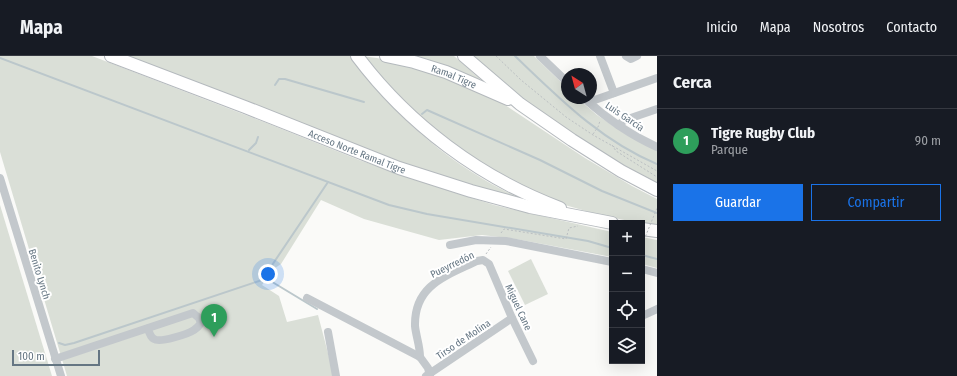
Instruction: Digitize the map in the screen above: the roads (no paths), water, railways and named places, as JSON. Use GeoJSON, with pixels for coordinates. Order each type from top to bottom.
{"type":"FeatureCollection","features":[{"type":"Feature","properties":{"kind":"highway","name":"Acceso Norte Ramal Tigre"},"geometry":{"type":"LineString","coordinates":[[111,56],[399,168],[472,191],[530,207],[609,222]]}},
{"type":"Feature","properties":{"kind":"highway"},"geometry":{"type":"LineString","coordinates":[[357,56],[390,95],[417,121],[447,146],[476,166],[508,185],[538,200],[566,210],[609,222]]}},
{"type":"Feature","properties":{"kind":"highway","name":"Ramal Tigre"},"geometry":{"type":"LineString","coordinates":[[386,56],[414,62],[446,72],[520,104]]}},
{"type":"Feature","properties":{"kind":"highway"},"geometry":{"type":"LineString","coordinates":[[464,56],[520,104],[595,155],[657,190]]}},
{"type":"Feature","properties":{"kind":"highway"},"geometry":{"type":"LineString","coordinates":[[645,235],[657,231]]}},
{"type":"Feature","properties":{"kind":"street"},"geometry":{"type":"LineString","coordinates":[[540,56],[561,76]]}},
{"type":"Feature","properties":{"kind":"street"},"geometry":{"type":"LineString","coordinates":[[600,56],[614,93]]}},
{"type":"Feature","properties":{"kind":"street"},"geometry":{"type":"LineString","coordinates":[[626,56],[631,59],[637,56]]}},
{"type":"Feature","properties":{"kind":"street"},"geometry":{"type":"LineString","coordinates":[[597,97],[657,78]]}},
{"type":"Feature","properties":{"kind":"street","name":"Luis García"},"geometry":{"type":"LineString","coordinates":[[592,104],[618,125],[657,147]]}},
{"type":"Feature","properties":{"kind":"street"},"geometry":{"type":"LineString","coordinates":[[618,125],[625,120],[657,109]]}},
{"type":"Feature","properties":{"kind":"street","name":"Benito Lynch"},"geometry":{"type":"LineString","coordinates":[[0,178],[61,376]]}},
{"type":"Feature","properties":{"kind":"street"},"geometry":{"type":"LineString","coordinates":[[450,245],[476,240],[506,241],[609,261]]}},
{"type":"Feature","properties":{"kind":"street","name":"Pueyrredón"},"geometry":{"type":"LineString","coordinates":[[428,375],[424,361],[420,357],[420,347],[415,328],[416,311],[426,292],[439,279],[477,261],[486,261]]}},
{"type":"Feature","properties":{"kind":"street","name":"Miguel Cane"},"geometry":{"type":"LineString","coordinates":[[486,261],[489,264],[512,318],[534,361]]}},
{"type":"Feature","properties":{"kind":"street"},"geometry":{"type":"LineString","coordinates":[[645,270],[657,273]]}},
{"type":"Feature","properties":{"kind":"street"},"geometry":{"type":"LineString","coordinates":[[307,298],[420,357]]}},
{"type":"Feature","properties":{"kind":"street"},"geometry":{"type":"LineString","coordinates":[[645,315],[657,310]]}},
{"type":"Feature","properties":{"kind":"street"},"geometry":{"type":"LineString","coordinates":[[55,359],[148,328],[193,313],[199,318],[201,323],[191,332],[161,340],[155,340],[148,328]]}},
{"type":"Feature","properties":{"kind":"street","name":"Tirso de Molina"},"geometry":{"type":"LineString","coordinates":[[428,375],[512,318]]}},
{"type":"Feature","properties":{"kind":"street"},"geometry":{"type":"LineString","coordinates":[[328,332],[336,376]]}},
{"type":"Feature","properties":{"kind":"waterway"},"geometry":{"type":"LineString","coordinates":[[515,56],[547,87],[599,131],[617,143],[657,164]]}},
{"type":"Feature","properties":{"kind":"waterway"},"geometry":{"type":"LineString","coordinates":[[0,58],[389,205],[427,214],[588,241],[609,247]]}},
{"type":"Feature","properties":{"kind":"waterway"},"geometry":{"type":"LineString","coordinates":[[275,85],[279,79],[285,79],[364,102]]}},
{"type":"Feature","properties":{"kind":"waterway"},"geometry":{"type":"LineString","coordinates":[[422,114],[427,110],[540,160],[602,191],[657,213]]}},
{"type":"Feature","properties":{"kind":"waterway"},"geometry":{"type":"LineString","coordinates":[[249,150],[256,143],[258,137]]}},
{"type":"Feature","properties":{"kind":"waterway"},"geometry":{"type":"LineString","coordinates":[[59,343],[65,345],[74,343],[262,280],[328,182]]}},
{"type":"Feature","properties":{"kind":"waterway"},"geometry":{"type":"LineString","coordinates":[[645,256],[657,259]]}},
{"type":"Feature","properties":{"kind":"waterway"},"geometry":{"type":"LineString","coordinates":[[264,277],[317,309]]}},
{"type":"Feature","properties":{"kind":"place","name":"Tigre Rugby Club"},"geometry":{"type":"Point","coordinates":[214,337]}}]}
